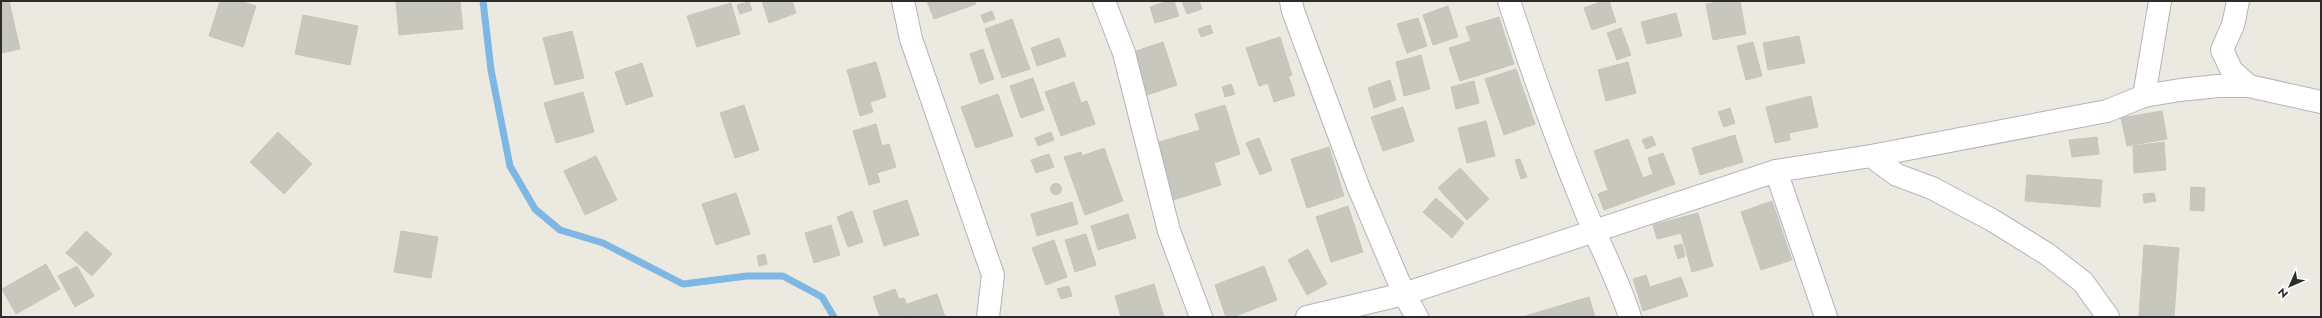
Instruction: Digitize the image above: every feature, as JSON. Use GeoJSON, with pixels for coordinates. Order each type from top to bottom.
{"type":"FeatureCollection","features":[{"type":"Feature","properties":{"kind":"street"},"geometry":{"type":"LineString","coordinates":[[903,1],[911,40],[993,275],[988,317]]}},
{"type":"Feature","properties":{"kind":"street"},"geometry":{"type":"LineString","coordinates":[[1104,1],[1124,53],[1169,231],[1201,317]]}},
{"type":"Feature","properties":{"kind":"street"},"geometry":{"type":"LineString","coordinates":[[1291,1],[1293,11],[1358,186],[1404,294],[1417,317]]}},
{"type":"Feature","properties":{"kind":"street"},"geometry":{"type":"LineString","coordinates":[[1509,1],[1544,107],[1593,231],[1622,293],[1630,317]]}},
{"type":"Feature","properties":{"kind":"street"},"geometry":{"type":"LineString","coordinates":[[2144,96],[2160,1]]}},
{"type":"Feature","properties":{"kind":"street"},"geometry":{"type":"LineString","coordinates":[[2238,1],[2233,25],[2222,50],[2232,72],[2249,86]]}},
{"type":"Feature","properties":{"kind":"street"},"geometry":{"type":"LineString","coordinates":[[1307,317],[1404,294],[1776,171],[1871,156],[2107,112],[2144,96],[2218,86],[2249,86],[2321,102]]}},
{"type":"Feature","properties":{"kind":"street"},"geometry":{"type":"LineString","coordinates":[[1871,156],[1898,176],[1932,188],[1992,220],[2047,254],[2083,282],[2108,317]]}},
{"type":"Feature","properties":{"kind":"street"},"geometry":{"type":"LineString","coordinates":[[1776,171],[1826,317]]}},
{"type":"Feature","properties":{"kind":"building"},"geometry":{"type":"Polygon","coordinates":[[[9,1],[20,49],[1,53],[1,2],[9,1]]]}},
{"type":"Feature","properties":{"kind":"building"},"geometry":{"type":"Polygon","coordinates":[[[220,1],[240,1],[256,6],[243,47],[209,36],[220,1]]]}},
{"type":"Feature","properties":{"kind":"building"},"geometry":{"type":"Polygon","coordinates":[[[460,1],[463,29],[399,35],[396,2],[460,1]]]}},
{"type":"Feature","properties":{"kind":"building"},"geometry":{"type":"Polygon","coordinates":[[[762,1],[792,1],[796,13],[769,23],[762,1]]]}},
{"type":"Feature","properties":{"kind":"building"},"geometry":{"type":"Polygon","coordinates":[[[927,1],[974,1],[976,4],[934,19],[927,1]]]}},
{"type":"Feature","properties":{"kind":"building"},"geometry":{"type":"Polygon","coordinates":[[[1168,1],[1174,1],[1179,16],[1155,23],[1150,7],[1168,1]]]}},
{"type":"Feature","properties":{"kind":"building"},"geometry":{"type":"Polygon","coordinates":[[[1182,1],[1199,1],[1202,9],[1187,14],[1182,1]]]}},
{"type":"Feature","properties":{"kind":"building"},"geometry":{"type":"Polygon","coordinates":[[[1603,1],[1609,1],[1616,22],[1592,30],[1584,8],[1603,1]]]}},
{"type":"Feature","properties":{"kind":"building"},"geometry":{"type":"Polygon","coordinates":[[[1724,1],[1740,1],[1746,34],[1713,40],[1706,4],[1724,1]]]}},
{"type":"Feature","properties":{"kind":"building"},"geometry":{"type":"Polygon","coordinates":[[[749,2],[752,10],[740,14],[737,5],[749,2]]]}},
{"type":"Feature","properties":{"kind":"building"},"geometry":{"type":"Polygon","coordinates":[[[731,3],[740,34],[697,47],[687,16],[731,3]]]}},
{"type":"Feature","properties":{"kind":"building"},"geometry":{"type":"Polygon","coordinates":[[[1448,6],[1458,37],[1433,45],[1423,15],[1448,6]]]}},
{"type":"Feature","properties":{"kind":"building"},"geometry":{"type":"Polygon","coordinates":[[[992,11],[995,19],[984,23],[981,15],[992,11]]]}},
{"type":"Feature","properties":{"kind":"building"},"geometry":{"type":"Polygon","coordinates":[[[1676,13],[1682,36],[1647,44],[1641,22],[1676,13]]]}},
{"type":"Feature","properties":{"kind":"building"},"geometry":{"type":"Polygon","coordinates":[[[303,15],[358,26],[350,65],[295,54],[303,15]]]}},
{"type":"Feature","properties":{"kind":"building"},"geometry":{"type":"Polygon","coordinates":[[[1499,17],[1514,64],[1460,81],[1449,48],[1471,41],[1466,27],[1499,17]]]}},
{"type":"Feature","properties":{"kind":"building"},"geometry":{"type":"Polygon","coordinates":[[[1418,18],[1427,46],[1407,53],[1397,24],[1418,18]]]}},
{"type":"Feature","properties":{"kind":"building"},"geometry":{"type":"Polygon","coordinates":[[[1012,19],[1030,69],[1002,78],[985,29],[1012,19]]]}},
{"type":"Feature","properties":{"kind":"building"},"geometry":{"type":"Polygon","coordinates":[[[1210,25],[1213,33],[1201,37],[1198,29],[1210,25]]]}},
{"type":"Feature","properties":{"kind":"building"},"geometry":{"type":"Polygon","coordinates":[[[1621,28],[1631,55],[1617,60],[1607,33],[1621,28]]]}},
{"type":"Feature","properties":{"kind":"building"},"geometry":{"type":"Polygon","coordinates":[[[572,31],[584,78],[555,85],[543,38],[572,31]]]}},
{"type":"Feature","properties":{"kind":"building"},"geometry":{"type":"Polygon","coordinates":[[[1799,36],[1805,63],[1768,70],[1763,43],[1799,36]]]}},
{"type":"Feature","properties":{"kind":"building"},"geometry":{"type":"Polygon","coordinates":[[[1280,37],[1292,75],[1259,86],[1246,48],[1280,37]]]}},
{"type":"Feature","properties":{"kind":"building"},"geometry":{"type":"Polygon","coordinates":[[[1059,38],[1066,56],[1037,66],[1031,48],[1059,38]]]}},
{"type":"Feature","properties":{"kind":"building"},"geometry":{"type":"Polygon","coordinates":[[[1163,42],[1177,85],[1147,95],[1133,52],[1163,42]]]}},
{"type":"Feature","properties":{"kind":"building"},"geometry":{"type":"Polygon","coordinates":[[[1753,42],[1762,76],[1746,80],[1737,46],[1753,42]]]}},
{"type":"Feature","properties":{"kind":"building"},"geometry":{"type":"Polygon","coordinates":[[[983,49],[994,79],[980,84],[970,54],[983,49]]]}},
{"type":"Feature","properties":{"kind":"building"},"geometry":{"type":"Polygon","coordinates":[[[1421,55],[1430,89],[1404,96],[1396,62],[1421,55]]]}},
{"type":"Feature","properties":{"kind":"building"},"geometry":{"type":"Polygon","coordinates":[[[876,62],[886,97],[870,102],[873,112],[860,116],[847,70],[876,62]]]}},
{"type":"Feature","properties":{"kind":"building"},"geometry":{"type":"Polygon","coordinates":[[[1628,62],[1636,93],[1606,101],[1598,70],[1628,62]]]}},
{"type":"Feature","properties":{"kind":"building"},"geometry":{"type":"Polygon","coordinates":[[[642,63],[653,96],[626,105],[615,72],[642,63]]]}},
{"type":"Feature","properties":{"kind":"building"},"geometry":{"type":"Polygon","coordinates":[[[1284,64],[1295,95],[1274,102],[1264,71],[1284,64]]]}},
{"type":"Feature","properties":{"kind":"building"},"geometry":{"type":"Polygon","coordinates":[[[1516,69],[1535,124],[1504,135],[1485,79],[1516,69]]]}},
{"type":"Feature","properties":{"kind":"building"},"geometry":{"type":"Polygon","coordinates":[[[1033,78],[1044,110],[1021,118],[1010,86],[1033,78]]]}},
{"type":"Feature","properties":{"kind":"building"},"geometry":{"type":"Polygon","coordinates":[[[1390,80],[1396,100],[1374,108],[1368,88],[1390,80]]]}},
{"type":"Feature","properties":{"kind":"building"},"geometry":{"type":"Polygon","coordinates":[[[1474,81],[1479,103],[1456,109],[1451,87],[1474,81]]]}},
{"type":"Feature","properties":{"kind":"building"},"geometry":{"type":"Polygon","coordinates":[[[1074,82],[1081,103],[1087,101],[1095,124],[1061,136],[1045,92],[1074,82]]]}},
{"type":"Feature","properties":{"kind":"building"},"geometry":{"type":"Polygon","coordinates":[[[1231,84],[1235,94],[1225,97],[1222,87],[1231,84]]]}},
{"type":"Feature","properties":{"kind":"building"},"geometry":{"type":"Polygon","coordinates":[[[583,92],[594,132],[556,143],[544,103],[583,92]]]}},
{"type":"Feature","properties":{"kind":"building"},"geometry":{"type":"Polygon","coordinates":[[[998,94],[1013,136],[976,148],[961,107],[998,94]]]}},
{"type":"Feature","properties":{"kind":"building"},"geometry":{"type":"Polygon","coordinates":[[[1811,96],[1818,127],[1789,133],[1790,140],[1775,143],[1766,107],[1811,96]]]}},
{"type":"Feature","properties":{"kind":"building"},"geometry":{"type":"Polygon","coordinates":[[[744,105],[759,150],[735,158],[720,113],[744,105]]]}},
{"type":"Feature","properties":{"kind":"building"},"geometry":{"type":"Polygon","coordinates":[[[1225,105],[1240,154],[1214,163],[1221,185],[1173,200],[1156,143],[1200,130],[1195,114],[1225,105]]]}},
{"type":"Feature","properties":{"kind":"building"},"geometry":{"type":"Polygon","coordinates":[[[1403,107],[1414,141],[1383,151],[1371,117],[1403,107]]]}},
{"type":"Feature","properties":{"kind":"building"},"geometry":{"type":"Polygon","coordinates":[[[1730,108],[1735,123],[1724,127],[1718,112],[1730,108]]]}},
{"type":"Feature","properties":{"kind":"building"},"geometry":{"type":"Polygon","coordinates":[[[2162,111],[2167,139],[2127,146],[2121,118],[2162,111]]]}},
{"type":"Feature","properties":{"kind":"building"},"geometry":{"type":"Polygon","coordinates":[[[1486,121],[1495,156],[1467,163],[1458,128],[1486,121]]]}},
{"type":"Feature","properties":{"kind":"building"},"geometry":{"type":"Polygon","coordinates":[[[876,124],[882,146],[889,144],[896,167],[877,173],[880,182],[869,185],[853,131],[876,124]]]}},
{"type":"Feature","properties":{"kind":"building"},"geometry":{"type":"Polygon","coordinates":[[[278,132],[312,164],[284,194],[250,162],[278,132]]]}},
{"type":"Feature","properties":{"kind":"building"},"geometry":{"type":"Polygon","coordinates":[[[1051,132],[1054,140],[1038,146],[1035,138],[1051,132]]]}},
{"type":"Feature","properties":{"kind":"building"},"geometry":{"type":"Polygon","coordinates":[[[1735,135],[1743,162],[1700,175],[1692,148],[1735,135]]]}},
{"type":"Feature","properties":{"kind":"building"},"geometry":{"type":"Polygon","coordinates":[[[1652,136],[1656,145],[1646,149],[1642,140],[1652,136]]]}},
{"type":"Feature","properties":{"kind":"building"},"geometry":{"type":"Polygon","coordinates":[[[2097,137],[2099,154],[2072,157],[2069,140],[2097,137]]]}},
{"type":"Feature","properties":{"kind":"building"},"geometry":{"type":"Polygon","coordinates":[[[1259,138],[1272,170],[1260,175],[1246,143],[1259,138]]]}},
{"type":"Feature","properties":{"kind":"building"},"geometry":{"type":"Polygon","coordinates":[[[1628,139],[1643,178],[1653,174],[1648,158],[1663,153],[1675,184],[1604,210],[1598,194],[1608,190],[1594,151],[1628,139]]]}},
{"type":"Feature","properties":{"kind":"building"},"geometry":{"type":"Polygon","coordinates":[[[2164,142],[2166,170],[2134,173],[2133,146],[2164,142]]]}},
{"type":"Feature","properties":{"kind":"building"},"geometry":{"type":"Polygon","coordinates":[[[1329,147],[1344,196],[1307,208],[1291,159],[1329,147]]]}},
{"type":"Feature","properties":{"kind":"building"},"geometry":{"type":"Polygon","coordinates":[[[1104,148],[1123,201],[1085,215],[1064,157],[1081,152],[1082,156],[1104,148]]]}},
{"type":"Feature","properties":{"kind":"building"},"geometry":{"type":"Polygon","coordinates":[[[1049,154],[1054,167],[1036,173],[1031,160],[1049,154]]]}},
{"type":"Feature","properties":{"kind":"building"},"geometry":{"type":"Polygon","coordinates":[[[596,156],[617,200],[585,215],[564,171],[596,156]]]}},
{"type":"Feature","properties":{"kind":"building"},"geometry":{"type":"Polygon","coordinates":[[[1520,159],[1527,177],[1521,179],[1515,160],[1520,159]]]}},
{"type":"Feature","properties":{"kind":"building"},"geometry":{"type":"Polygon","coordinates":[[[1460,168],[1489,199],[1467,220],[1438,188],[1460,168]]]}},
{"type":"Feature","properties":{"kind":"building"},"geometry":{"type":"Polygon","coordinates":[[[2027,175],[2102,180],[2100,207],[2025,201],[2027,175]]]}},
{"type":"Feature","properties":{"kind":"building"},"geometry":{"type":"Polygon","coordinates":[[[1054,184],[1058,184],[1060,185],[1060,193],[1054,194],[1051,191],[1051,187],[1054,184]]]}},
{"type":"Feature","properties":{"kind":"building"},"geometry":{"type":"Polygon","coordinates":[[[2191,187],[2205,188],[2204,211],[2190,210],[2191,187]]]}},
{"type":"Feature","properties":{"kind":"building"},"geometry":{"type":"Polygon","coordinates":[[[736,193],[750,234],[716,245],[702,204],[736,193]]]}},
{"type":"Feature","properties":{"kind":"building"},"geometry":{"type":"Polygon","coordinates":[[[2154,193],[2156,201],[2144,203],[2143,194],[2154,193]]]}},
{"type":"Feature","properties":{"kind":"building"},"geometry":{"type":"Polygon","coordinates":[[[1436,198],[1464,223],[1452,238],[1423,212],[1436,198]]]}},
{"type":"Feature","properties":{"kind":"building"},"geometry":{"type":"Polygon","coordinates":[[[907,200],[919,235],[884,246],[873,211],[907,200]]]}},
{"type":"Feature","properties":{"kind":"building"},"geometry":{"type":"Polygon","coordinates":[[[1772,201],[1792,260],[1761,270],[1741,212],[1772,201]]]}},
{"type":"Feature","properties":{"kind":"building"},"geometry":{"type":"Polygon","coordinates":[[[1072,202],[1078,224],[1037,236],[1031,214],[1072,202]]]}},
{"type":"Feature","properties":{"kind":"building"},"geometry":{"type":"Polygon","coordinates":[[[1348,206],[1363,252],[1331,262],[1316,217],[1348,206]]]}},
{"type":"Feature","properties":{"kind":"building"},"geometry":{"type":"Polygon","coordinates":[[[852,211],[863,242],[848,247],[837,217],[852,211]]]}},
{"type":"Feature","properties":{"kind":"building"},"geometry":{"type":"Polygon","coordinates":[[[1698,213],[1713,266],[1692,272],[1681,233],[1657,239],[1653,225],[1698,213]]]}},
{"type":"Feature","properties":{"kind":"building"},"geometry":{"type":"Polygon","coordinates":[[[1128,214],[1136,238],[1098,250],[1091,226],[1128,214]]]}},
{"type":"Feature","properties":{"kind":"building"},"geometry":{"type":"Polygon","coordinates":[[[831,225],[840,255],[814,263],[805,233],[831,225]]]}},
{"type":"Feature","properties":{"kind":"building"},"geometry":{"type":"Polygon","coordinates":[[[86,231],[112,254],[92,276],[66,253],[86,231]]]}},
{"type":"Feature","properties":{"kind":"building"},"geometry":{"type":"Polygon","coordinates":[[[401,231],[438,237],[431,278],[394,272],[401,231]]]}},
{"type":"Feature","properties":{"kind":"building"},"geometry":{"type":"Polygon","coordinates":[[[1086,234],[1096,265],[1075,272],[1065,240],[1086,234]]]}},
{"type":"Feature","properties":{"kind":"building"},"geometry":{"type":"Polygon","coordinates":[[[1054,240],[1067,277],[1046,285],[1032,248],[1054,240]]]}},
{"type":"Feature","properties":{"kind":"building"},"geometry":{"type":"Polygon","coordinates":[[[1682,244],[1685,256],[1678,259],[1674,246],[1682,244]]]}},
{"type":"Feature","properties":{"kind":"building"},"geometry":{"type":"Polygon","coordinates":[[[2144,245],[2179,248],[2174,317],[2139,317],[2144,245]]]}},
{"type":"Feature","properties":{"kind":"building"},"geometry":{"type":"Polygon","coordinates":[[[1308,249],[1327,284],[1307,295],[1288,260],[1308,249]]]}},
{"type":"Feature","properties":{"kind":"building"},"geometry":{"type":"Polygon","coordinates":[[[765,254],[767,264],[759,266],[757,256],[765,254]]]}},
{"type":"Feature","properties":{"kind":"building"},"geometry":{"type":"Polygon","coordinates":[[[46,264],[60,289],[16,314],[2,289],[46,264]]]}},
{"type":"Feature","properties":{"kind":"building"},"geometry":{"type":"Polygon","coordinates":[[[77,266],[94,296],[75,307],[58,276],[77,266]]]}},
{"type":"Feature","properties":{"kind":"building"},"geometry":{"type":"Polygon","coordinates":[[[1264,266],[1277,300],[1233,317],[1226,317],[1215,285],[1264,266]]]}},
{"type":"Feature","properties":{"kind":"building"},"geometry":{"type":"Polygon","coordinates":[[[1646,275],[1650,287],[1681,277],[1688,296],[1643,311],[1633,279],[1646,275]]]}},
{"type":"Feature","properties":{"kind":"building"},"geometry":{"type":"Polygon","coordinates":[[[1154,284],[1164,317],[1121,317],[1115,296],[1154,284]]]}},
{"type":"Feature","properties":{"kind":"building"},"geometry":{"type":"Polygon","coordinates":[[[1069,286],[1072,296],[1061,299],[1057,289],[1069,286]]]}},
{"type":"Feature","properties":{"kind":"building"},"geometry":{"type":"Polygon","coordinates":[[[895,289],[899,299],[904,298],[911,317],[880,317],[873,297],[895,289]]]}},
{"type":"Feature","properties":{"kind":"building"},"geometry":{"type":"Polygon","coordinates":[[[937,294],[945,317],[912,317],[907,304],[937,294]]]}},
{"type":"Feature","properties":{"kind":"building"},"geometry":{"type":"Polygon","coordinates":[[[1589,297],[1595,317],[1522,317],[1589,297]]]}},
{"type":"Feature","properties":{"kind":"waterway"},"geometry":{"type":"LineString","coordinates":[[483,1],[491,70],[510,166],[535,209],[560,230],[603,243],[683,284],[747,276],[783,276],[822,297],[834,317]]}}]}
